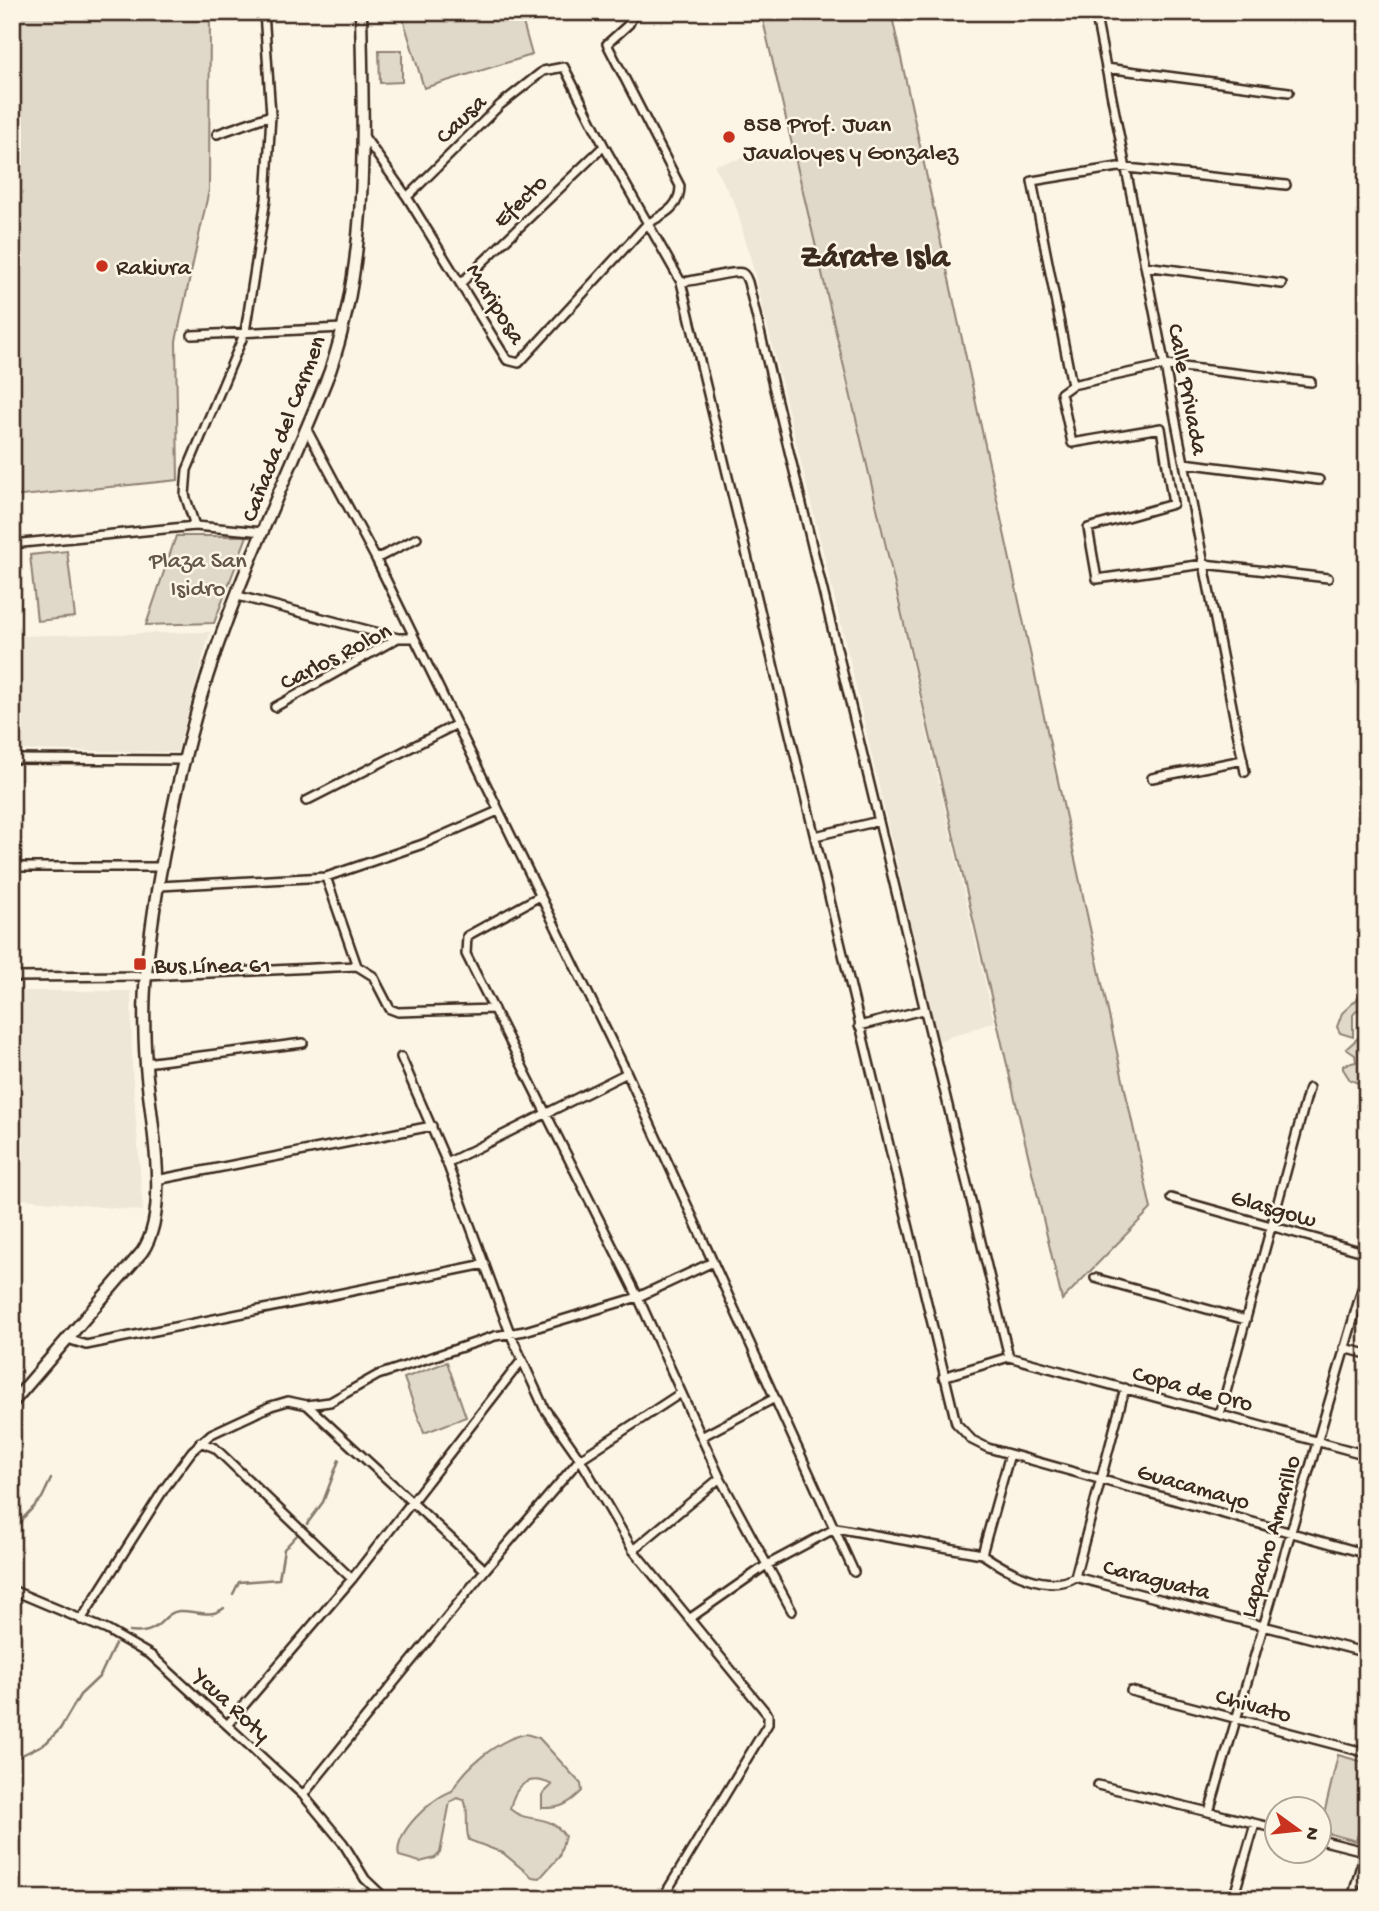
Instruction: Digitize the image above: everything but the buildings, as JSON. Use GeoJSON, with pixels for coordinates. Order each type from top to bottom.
{"type":"FeatureCollection","features":[{"type":"Feature","properties":{"kind":"street"},"geometry":{"type":"LineString","coordinates":[[195,526],[185,495],[187,470],[245,332],[265,200],[271,115],[264,12]]}},
{"type":"Feature","properties":{"kind":"street","name":"Cañada del Carmen"},"geometry":{"type":"LineString","coordinates":[[12,1403],[147,1246],[154,1226],[156,1180],[145,1063],[145,976],[163,867],[200,699],[237,596],[307,430],[343,328],[355,269],[363,135],[361,12]]}},
{"type":"Feature","properties":{"kind":"street"},"geometry":{"type":"LineString","coordinates":[[635,12],[629,24],[607,44],[680,186],[678,202],[647,225]]}},
{"type":"Feature","properties":{"kind":"street","name":"Calle Privada"},"geometry":{"type":"LineString","coordinates":[[1095,12],[1245,772]]}},
{"type":"Feature","properties":{"kind":"street","name":"Guacamayo"},"geometry":{"type":"LineString","coordinates":[[543,71],[564,67],[604,146],[681,282],[956,1423],[963,1432],[988,1448],[1367,1554]]}},
{"type":"Feature","properties":{"kind":"street"},"geometry":{"type":"LineString","coordinates":[[1106,68],[1289,92]]}},
{"type":"Feature","properties":{"kind":"street","name":"Causa"},"geometry":{"type":"LineString","coordinates":[[407,197],[500,105],[543,71]]}},
{"type":"Feature","properties":{"kind":"street"},"geometry":{"type":"LineString","coordinates":[[216,134],[271,115]]}},
{"type":"Feature","properties":{"kind":"street","name":"Mariposa"},"geometry":{"type":"LineString","coordinates":[[363,135],[407,197],[507,360],[519,363],[647,225]]}},
{"type":"Feature","properties":{"kind":"street","name":"Efecto"},"geometry":{"type":"LineString","coordinates":[[461,283],[604,146]]}},
{"type":"Feature","properties":{"kind":"street"},"geometry":{"type":"LineString","coordinates":[[1072,385],[1031,183],[1035,179],[1111,167],[1286,185]]}},
{"type":"Feature","properties":{"kind":"street"},"geometry":{"type":"LineString","coordinates":[[1145,266],[1282,284]]}},
{"type":"Feature","properties":{"kind":"street"},"geometry":{"type":"LineString","coordinates":[[681,282],[705,281],[737,272],[742,273],[748,282],[1009,1357],[943,1377]]}},
{"type":"Feature","properties":{"kind":"street"},"geometry":{"type":"LineString","coordinates":[[192,335],[343,328]]}},
{"type":"Feature","properties":{"kind":"street"},"geometry":{"type":"LineString","coordinates":[[1311,382],[1165,365],[1072,385],[1061,393],[1070,443],[1161,427],[1174,501],[1172,506],[1088,528],[1097,579],[1204,564],[1328,578]]}},
{"type":"Feature","properties":{"kind":"street"},"geometry":{"type":"LineString","coordinates":[[307,430],[376,559],[412,638],[627,1073],[855,1572]]}},
{"type":"Feature","properties":{"kind":"street"},"geometry":{"type":"LineString","coordinates":[[1184,463],[1319,481]]}},
{"type":"Feature","properties":{"kind":"street"},"geometry":{"type":"LineString","coordinates":[[12,544],[195,526],[264,532]]}},
{"type":"Feature","properties":{"kind":"street"},"geometry":{"type":"LineString","coordinates":[[376,559],[417,538]]}},
{"type":"Feature","properties":{"kind":"street"},"geometry":{"type":"LineString","coordinates":[[237,596],[398,638]]}},
{"type":"Feature","properties":{"kind":"street","name":"Carlos Rolon"},"geometry":{"type":"LineString","coordinates":[[275,707],[398,638],[412,638]]}},
{"type":"Feature","properties":{"kind":"street"},"geometry":{"type":"LineString","coordinates":[[306,801],[455,725]]}},
{"type":"Feature","properties":{"kind":"street"},"geometry":{"type":"LineString","coordinates":[[12,759],[186,760]]}},
{"type":"Feature","properties":{"kind":"street"},"geometry":{"type":"LineString","coordinates":[[1152,778],[1243,760]]}},
{"type":"Feature","properties":{"kind":"street"},"geometry":{"type":"LineString","coordinates":[[160,886],[326,877],[423,844],[498,811]]}},
{"type":"Feature","properties":{"kind":"street"},"geometry":{"type":"LineString","coordinates":[[815,836],[879,821]]}},
{"type":"Feature","properties":{"kind":"street"},"geometry":{"type":"LineString","coordinates":[[12,867],[163,867]]}},
{"type":"Feature","properties":{"kind":"street"},"geometry":{"type":"LineString","coordinates":[[326,877],[357,966]]}},
{"type":"Feature","properties":{"kind":"street"},"geometry":{"type":"LineString","coordinates":[[540,896],[467,936],[466,954],[638,1297],[720,1478],[765,1566],[792,1611]]}},
{"type":"Feature","properties":{"kind":"street"},"geometry":{"type":"LineString","coordinates":[[12,976],[145,976],[357,966],[373,976],[390,1009],[398,1012],[495,1009]]}},
{"type":"Feature","properties":{"kind":"street"},"geometry":{"type":"LineString","coordinates":[[859,1026],[923,1010]]}},
{"type":"Feature","properties":{"kind":"street"},"geometry":{"type":"LineString","coordinates":[[145,1063],[303,1043]]}},
{"type":"Feature","properties":{"kind":"street"},"geometry":{"type":"LineString","coordinates":[[401,1057],[447,1163],[510,1333],[544,1408],[580,1459],[633,1550],[768,1714],[769,1721],[662,1899]]}},
{"type":"Feature","properties":{"kind":"street"},"geometry":{"type":"LineString","coordinates":[[447,1163],[627,1073]]}},
{"type":"Feature","properties":{"kind":"street"},"geometry":{"type":"LineString","coordinates":[[1220,1414],[1309,1088]]}},
{"type":"Feature","properties":{"kind":"street"},"geometry":{"type":"LineString","coordinates":[[156,1180],[432,1126]]}},
{"type":"Feature","properties":{"kind":"street","name":"Glasgow"},"geometry":{"type":"LineString","coordinates":[[1171,1198],[1367,1253]]}},
{"type":"Feature","properties":{"kind":"street"},"geometry":{"type":"LineString","coordinates":[[81,1620],[139,1526],[200,1443],[211,1434],[271,1406],[288,1401],[307,1405],[330,1402],[378,1375],[510,1333],[638,1297],[713,1262]]}},
{"type":"Feature","properties":{"kind":"street"},"geometry":{"type":"LineString","coordinates":[[68,1339],[86,1345],[485,1264]]}},
{"type":"Feature","properties":{"kind":"street","name":"Lapacho Amarillo"},"geometry":{"type":"LineString","coordinates":[[1209,1812],[1367,1272]]}},
{"type":"Feature","properties":{"kind":"street"},"geometry":{"type":"LineString","coordinates":[[1095,1278],[1246,1321]]}},
{"type":"Feature","properties":{"kind":"street"},"geometry":{"type":"LineString","coordinates":[[1344,1348],[1367,1354]]}},
{"type":"Feature","properties":{"kind":"street","name":"Copa de Oro"},"geometry":{"type":"LineString","coordinates":[[1009,1357],[1367,1455]]}},
{"type":"Feature","properties":{"kind":"street"},"geometry":{"type":"LineString","coordinates":[[228,1724],[352,1578],[522,1360]]}},
{"type":"Feature","properties":{"kind":"street"},"geometry":{"type":"LineString","coordinates":[[1075,1577],[1125,1388]]}},
{"type":"Feature","properties":{"kind":"street"},"geometry":{"type":"LineString","coordinates":[[303,1796],[485,1570],[580,1459],[681,1392]]}},
{"type":"Feature","properties":{"kind":"street"},"geometry":{"type":"LineString","coordinates":[[703,1436],[775,1398]]}},
{"type":"Feature","properties":{"kind":"street"},"geometry":{"type":"LineString","coordinates":[[307,1405],[485,1570]]}},
{"type":"Feature","properties":{"kind":"street"},"geometry":{"type":"LineString","coordinates":[[200,1443],[215,1448],[352,1578]]}},
{"type":"Feature","properties":{"kind":"street"},"geometry":{"type":"LineString","coordinates":[[982,1554],[1010,1454]]}},
{"type":"Feature","properties":{"kind":"street"},"geometry":{"type":"LineString","coordinates":[[633,1550],[720,1478]]}},
{"type":"Feature","properties":{"kind":"street"},"geometry":{"type":"LineString","coordinates":[[689,1619],[765,1566],[836,1528]]}},
{"type":"Feature","properties":{"kind":"street","name":"Caraguata"},"geometry":{"type":"LineString","coordinates":[[836,1528],[982,1554],[996,1564],[1035,1579],[1053,1583],[1075,1577],[1367,1653]]}},
{"type":"Feature","properties":{"kind":"street","name":"Ycua Roty"},"geometry":{"type":"LineString","coordinates":[[12,1590],[128,1640],[152,1656],[303,1796],[343,1843],[365,1879],[386,1899]]}},
{"type":"Feature","properties":{"kind":"street","name":"Chivato"},"geometry":{"type":"LineString","coordinates":[[1131,1691],[1367,1753]]}},
{"type":"Feature","properties":{"kind":"street"},"geometry":{"type":"LineString","coordinates":[[1098,1785],[1264,1826]]}},
{"type":"Feature","properties":{"kind":"street"},"geometry":{"type":"LineString","coordinates":[[1233,1899],[1255,1824]]}},
{"type":"Feature","properties":{"kind":"street"},"geometry":{"type":"LineString","coordinates":[[1352,1899],[1367,1842]]}},
{"type":"Feature","properties":{"kind":"street"},"geometry":{"type":"LineString","coordinates":[[1334,1844],[1364,1851]]}},
{"type":"Feature","properties":{"kind":"shaded area"},"geometry":{"type":"Polygon","coordinates":[[[792,147],[994,1022],[938,1041],[849,657],[752,264],[736,206],[714,165],[792,147]]]}},
{"type":"Feature","properties":{"kind":"shaded area"},"geometry":{"type":"Polygon","coordinates":[[[210,632],[177,752],[12,750],[12,636],[210,632]]]}},
{"type":"Feature","properties":{"kind":"shaded area"},"geometry":{"type":"Polygon","coordinates":[[[12,991],[131,991],[132,1068],[143,1211],[13,1198],[12,991]]]}},
{"type":"Feature","properties":{"kind":"green space","name":"Rakiura"},"geometry":{"type":"Polygon","coordinates":[[[37,12],[210,12],[209,190],[176,341],[178,480],[12,497],[12,18],[37,12]]]}},
{"type":"Feature","properties":{"kind":"green space"},"geometry":{"type":"Polygon","coordinates":[[[401,12],[520,12],[532,55],[424,88],[401,12]]]}},
{"type":"Feature","properties":{"kind":"green space"},"geometry":{"type":"Polygon","coordinates":[[[761,12],[891,12],[1151,1209],[1062,1300],[761,12]]]}},
{"type":"Feature","properties":{"kind":"green space"},"geometry":{"type":"Polygon","coordinates":[[[379,50],[402,50],[402,82],[380,83],[379,50]]]}},
{"type":"Feature","properties":{"kind":"green space","name":"Plaza San Isidro"},"geometry":{"type":"Polygon","coordinates":[[[176,536],[247,536],[214,623],[146,625],[176,536]]]}},
{"type":"Feature","properties":{"kind":"green space"},"geometry":{"type":"Polygon","coordinates":[[[67,551],[75,617],[37,621],[30,555],[67,551]]]}},
{"type":"Feature","properties":{"kind":"green space"},"geometry":{"type":"Polygon","coordinates":[[[1367,990],[1367,1021],[1363,1012],[1357,1010],[1353,1015],[1353,1037],[1340,1033],[1337,1027],[1342,1013],[1367,990]]]}},
{"type":"Feature","properties":{"kind":"green space"},"geometry":{"type":"Polygon","coordinates":[[[1361,1038],[1367,1047],[1367,1097],[1362,1094],[1361,1084],[1350,1080],[1343,1069],[1343,1065],[1356,1062],[1355,1055],[1346,1049],[1361,1038]]]}},
{"type":"Feature","properties":{"kind":"green space"},"geometry":{"type":"Polygon","coordinates":[[[447,1362],[466,1417],[424,1433],[404,1378],[447,1362]]]}},
{"type":"Feature","properties":{"kind":"green space"},"geometry":{"type":"Polygon","coordinates":[[[526,1734],[539,1738],[581,1784],[582,1791],[564,1805],[554,1808],[542,1808],[542,1795],[552,1785],[530,1781],[515,1793],[510,1809],[517,1814],[552,1823],[565,1836],[559,1857],[540,1878],[532,1877],[503,1853],[469,1840],[466,1804],[464,1800],[457,1798],[450,1802],[440,1853],[435,1858],[420,1862],[399,1856],[402,1837],[416,1817],[434,1801],[452,1791],[483,1755],[504,1742],[526,1734]]]}},
{"type":"Feature","properties":{"kind":"green space"},"geometry":{"type":"Polygon","coordinates":[[[1338,1755],[1367,1763],[1367,1802],[1356,1841],[1334,1835],[1334,1796],[1328,1796],[1338,1755]]]}},
{"type":"Feature","properties":{"kind":"waterway"},"geometry":{"type":"LineString","coordinates":[[307,1524],[323,1502],[339,1460]]}},
{"type":"Feature","properties":{"kind":"waterway"},"geometry":{"type":"LineString","coordinates":[[12,1530],[42,1498],[51,1479]]}},
{"type":"Feature","properties":{"kind":"waterway"},"geometry":{"type":"LineString","coordinates":[[233,1594],[239,1582],[279,1579],[284,1549],[300,1532]]}},
{"type":"Feature","properties":{"kind":"waterway"},"geometry":{"type":"LineString","coordinates":[[129,1632],[148,1631],[179,1611],[208,1614],[224,1608]]}},
{"type":"Feature","properties":{"kind":"waterway"},"geometry":{"type":"LineString","coordinates":[[12,1760],[46,1743],[60,1729],[80,1695],[100,1676],[115,1644]]}},
{"type":"Feature","properties":{"kind":"place","name":"858 Prof. Juan Javaloyes y Gonzalez"},"geometry":{"type":"Point","coordinates":[729,137]}},
{"type":"Feature","properties":{"kind":"place","name":"Rakiura"},"geometry":{"type":"Point","coordinates":[102,266]}},
{"type":"Feature","properties":{"kind":"place","name":"Bus Línea 61"},"geometry":{"type":"Point","coordinates":[140,964]}},
{"type":"Feature","properties":{"kind":"district","name":"Zárate Isla"},"geometry":{"type":"Point","coordinates":[875,254]}}]}
